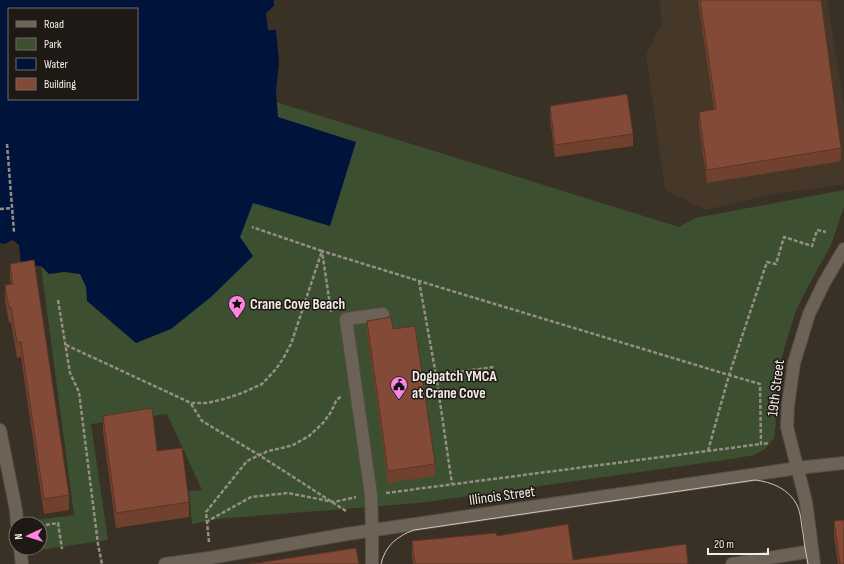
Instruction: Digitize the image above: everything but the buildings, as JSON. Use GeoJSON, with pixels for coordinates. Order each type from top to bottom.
{"type":"FeatureCollection","features":[{"type":"Feature","properties":{"kind":"street","name":"19th Street"},"geometry":{"type":"LineString","coordinates":[[814,564],[806,502],[787,427],[788,405],[794,363],[809,314],[824,283],[844,249]]}},
{"type":"Feature","properties":{"kind":"street"},"geometry":{"type":"LineString","coordinates":[[372,564],[371,495],[346,319],[382,314]]}},
{"type":"Feature","properties":{"kind":"street"},"geometry":{"type":"LineString","coordinates":[[0,430],[16,516]]}},
{"type":"Feature","properties":{"kind":"street","name":"Illinois Street"},"geometry":{"type":"LineString","coordinates":[[165,564],[210,558],[347,534],[798,468],[844,463]]}},
{"type":"Feature","properties":{"kind":"street"},"geometry":{"type":"LineString","coordinates":[[732,564],[812,551]]}},
{"type":"Feature","properties":{"kind":"path"},"geometry":{"type":"LineString","coordinates":[[7,144],[14,232]]}},
{"type":"Feature","properties":{"kind":"path"},"geometry":{"type":"LineString","coordinates":[[0,209],[12,208]]}},
{"type":"Feature","properties":{"kind":"path"},"geometry":{"type":"LineString","coordinates":[[252,227],[419,282],[760,384],[761,444]]}},
{"type":"Feature","properties":{"kind":"path"},"geometry":{"type":"LineString","coordinates":[[708,450],[729,375],[767,262],[776,264],[784,237],[812,246],[818,230],[826,232]]}},
{"type":"Feature","properties":{"kind":"path"},"geometry":{"type":"LineString","coordinates":[[66,345],[191,403],[207,403],[242,393],[262,384],[276,369],[284,357],[291,344],[322,250]]}},
{"type":"Feature","properties":{"kind":"path"},"geometry":{"type":"LineString","coordinates":[[419,282],[436,375],[452,484]]}},
{"type":"Feature","properties":{"kind":"path"},"geometry":{"type":"LineString","coordinates":[[58,300],[70,373],[78,392],[102,564]]}},
{"type":"Feature","properties":{"kind":"path"},"geometry":{"type":"LineString","coordinates":[[436,375],[494,367]]}},
{"type":"Feature","properties":{"kind":"path"},"geometry":{"type":"LineString","coordinates":[[210,558],[206,512],[247,461],[268,451],[293,445],[309,436],[323,423],[331,412],[336,401],[344,393],[356,391]]}},
{"type":"Feature","properties":{"kind":"path"},"geometry":{"type":"LineString","coordinates":[[191,403],[202,421],[259,455],[346,511]]}},
{"type":"Feature","properties":{"kind":"path"},"geometry":{"type":"LineString","coordinates":[[206,522],[251,497],[288,492],[334,502],[363,496],[769,443]]}},
{"type":"Feature","properties":{"kind":"path"},"geometry":{"type":"LineString","coordinates":[[48,525],[58,523],[62,549]]}},
{"type":"Feature","properties":{"kind":"shaded area"},"geometry":{"type":"Polygon","coordinates":[[[659,0],[827,0],[844,105],[844,180],[842,185],[771,194],[706,210],[665,190],[646,54],[662,23],[659,0]]]}},
{"type":"Feature","properties":{"kind":"green space"},"geometry":{"type":"Polygon","coordinates":[[[266,99],[679,227],[695,218],[844,190],[844,207],[831,245],[795,313],[782,356],[778,371],[774,404],[776,423],[774,438],[765,449],[754,455],[419,503],[217,519],[192,524],[189,491],[202,490],[167,414],[91,424],[108,540],[48,549],[48,518],[74,515],[41,266],[266,99]]]}},
{"type":"Feature","properties":{"kind":"water"},"geometry":{"type":"Polygon","coordinates":[[[0,0],[274,0],[274,6],[266,13],[268,30],[276,30],[279,62],[276,91],[278,117],[356,142],[330,226],[253,203],[240,237],[253,256],[211,297],[171,329],[136,343],[87,301],[86,287],[80,274],[64,272],[49,274],[41,266],[21,265],[19,245],[13,240],[4,244],[0,243],[0,0]]]}},
{"type":"Feature","properties":{"kind":"tram line"},"geometry":{"type":"LineString","coordinates":[[381,564],[385,552],[393,542],[402,535],[414,530],[755,480],[768,482],[779,487],[794,499],[800,515],[808,564]]}},
{"type":"Feature","properties":{"kind":"place","name":"Crane Cove Beach"},"geometry":{"type":"Point","coordinates":[237,319]}},
{"type":"Feature","properties":{"kind":"place","name":"Dogpatch YMCA at Crane Cove"},"geometry":{"type":"Point","coordinates":[399,400]}}]}
